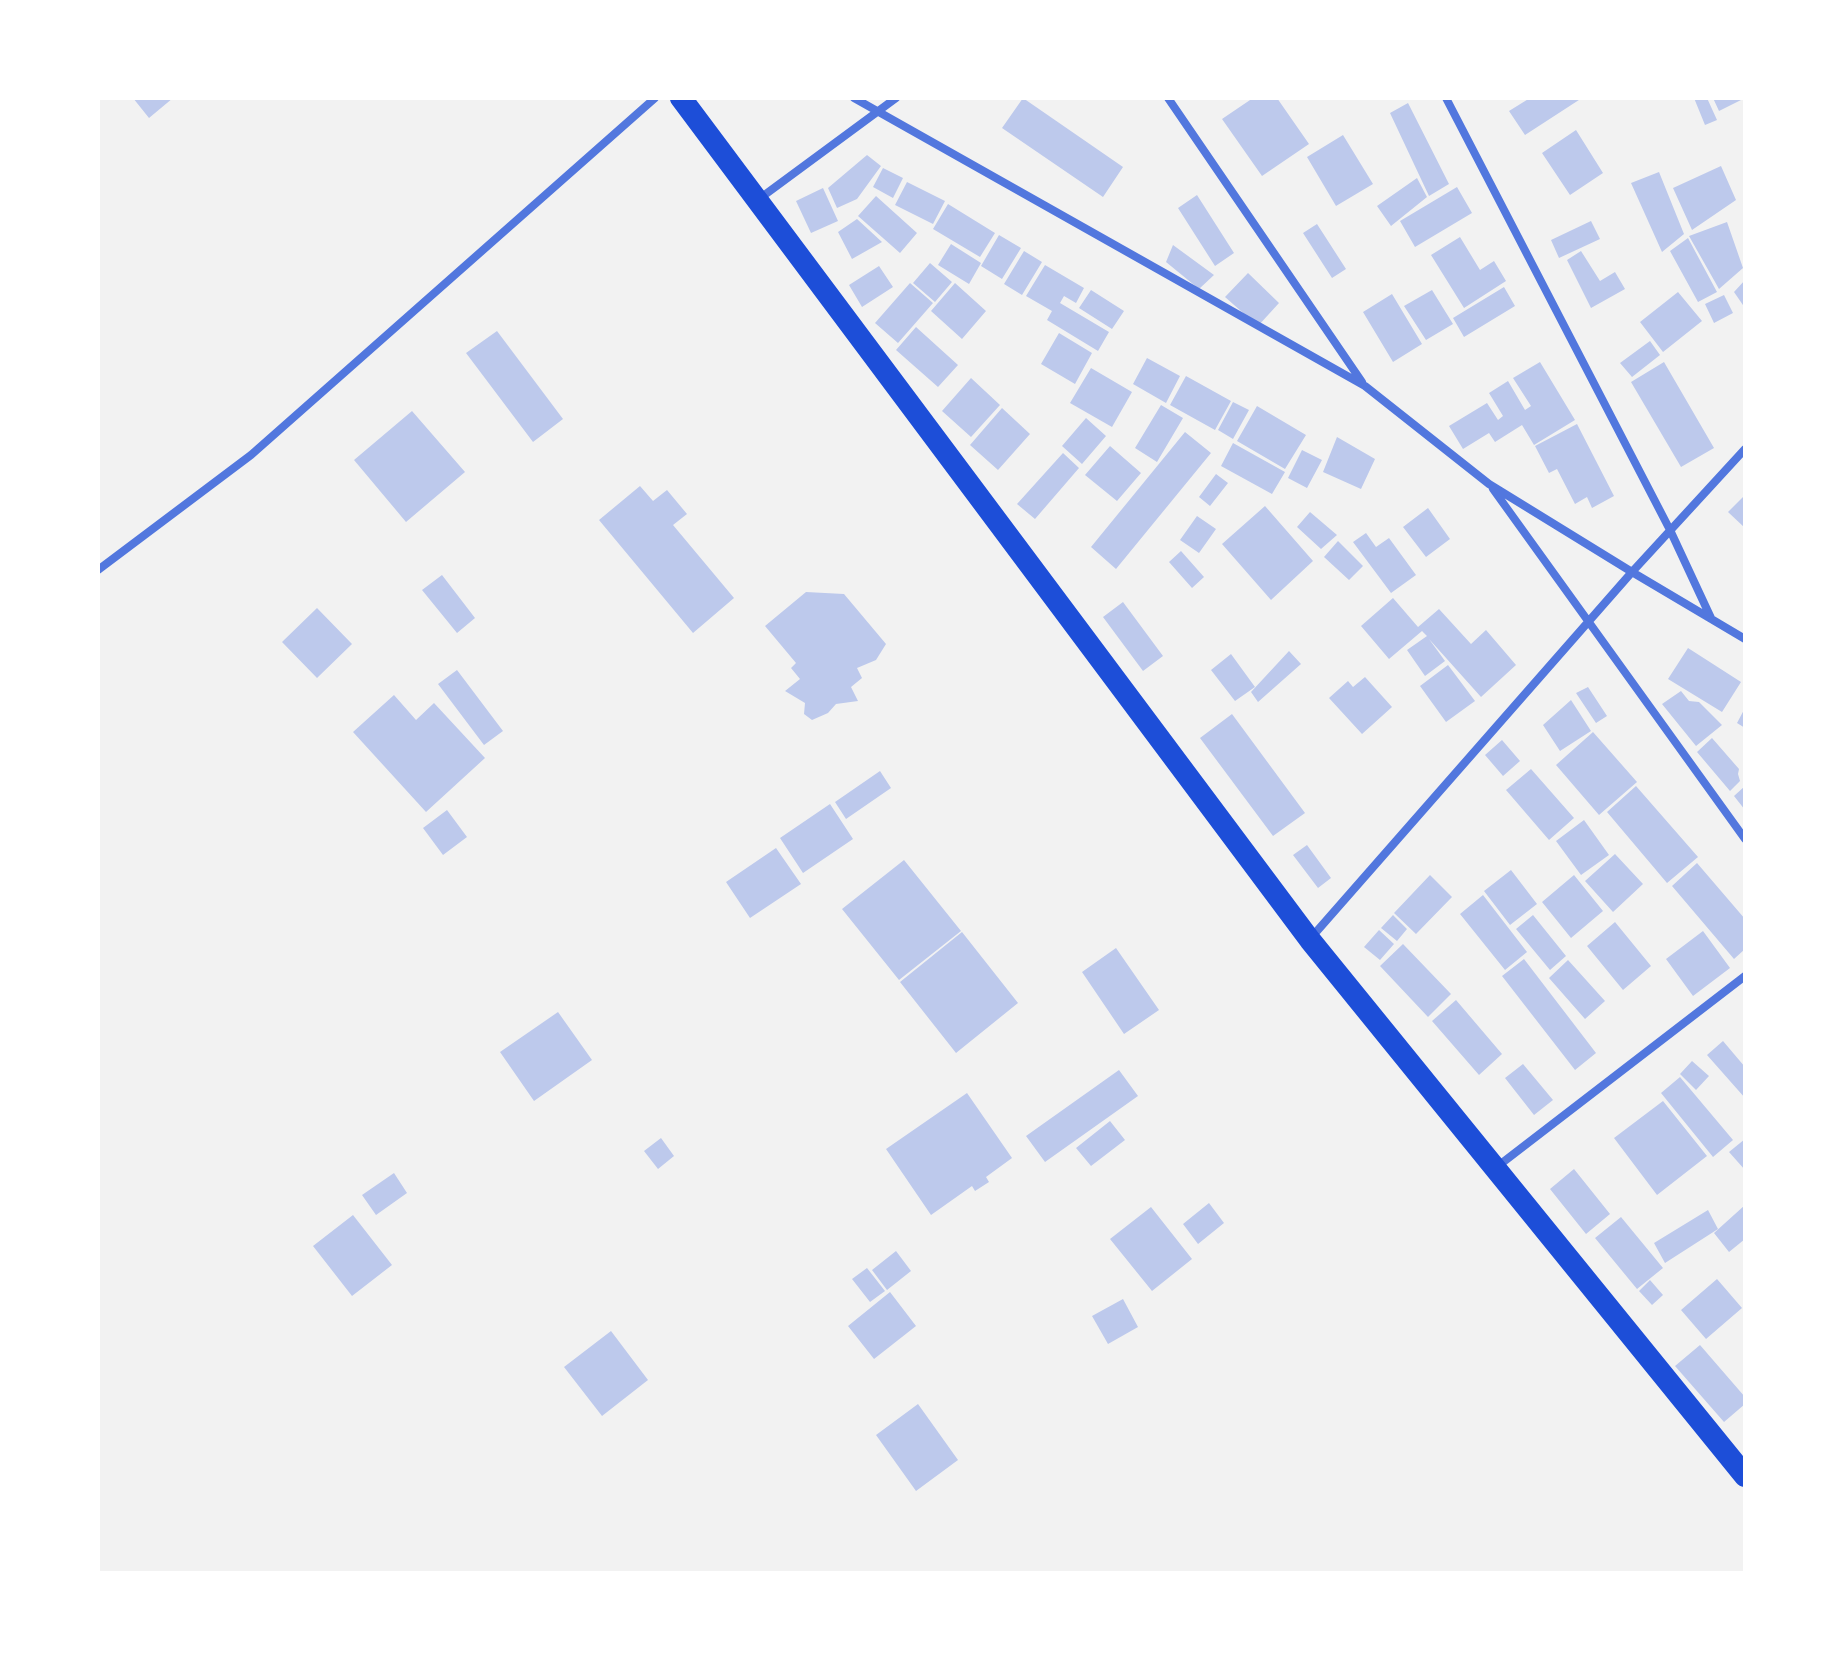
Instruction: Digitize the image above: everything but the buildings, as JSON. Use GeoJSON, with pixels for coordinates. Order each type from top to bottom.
{"type":"FeatureCollection","features":[{"type":"Feature","properties":{"kind":"highway"},"geometry":{"type":"LineString","coordinates":[[681,98],[1310,940],[1745,1476]]}},
{"type":"Feature","properties":{"kind":"street"},"geometry":{"type":"LineString","coordinates":[[98,570],[251,455],[655,98]]}},
{"type":"Feature","properties":{"kind":"street"},"geometry":{"type":"LineString","coordinates":[[854,98],[1365,386],[1489,484],[1745,639]]}},
{"type":"Feature","properties":{"kind":"street"},"geometry":{"type":"LineString","coordinates":[[758,200],[896,98]]}},
{"type":"Feature","properties":{"kind":"street"},"geometry":{"type":"LineString","coordinates":[[1168,98],[1365,386]]}},
{"type":"Feature","properties":{"kind":"street"},"geometry":{"type":"LineString","coordinates":[[1446,98],[1670,530],[1711,618]]}},
{"type":"Feature","properties":{"kind":"street"},"geometry":{"type":"LineString","coordinates":[[1310,940],[1632,572],[1745,449]]}},
{"type":"Feature","properties":{"kind":"street"},"geometry":{"type":"LineString","coordinates":[[1489,484],[1745,839]]}},
{"type":"Feature","properties":{"kind":"street"},"geometry":{"type":"LineString","coordinates":[[1494,1169],[1745,976]]}}]}
